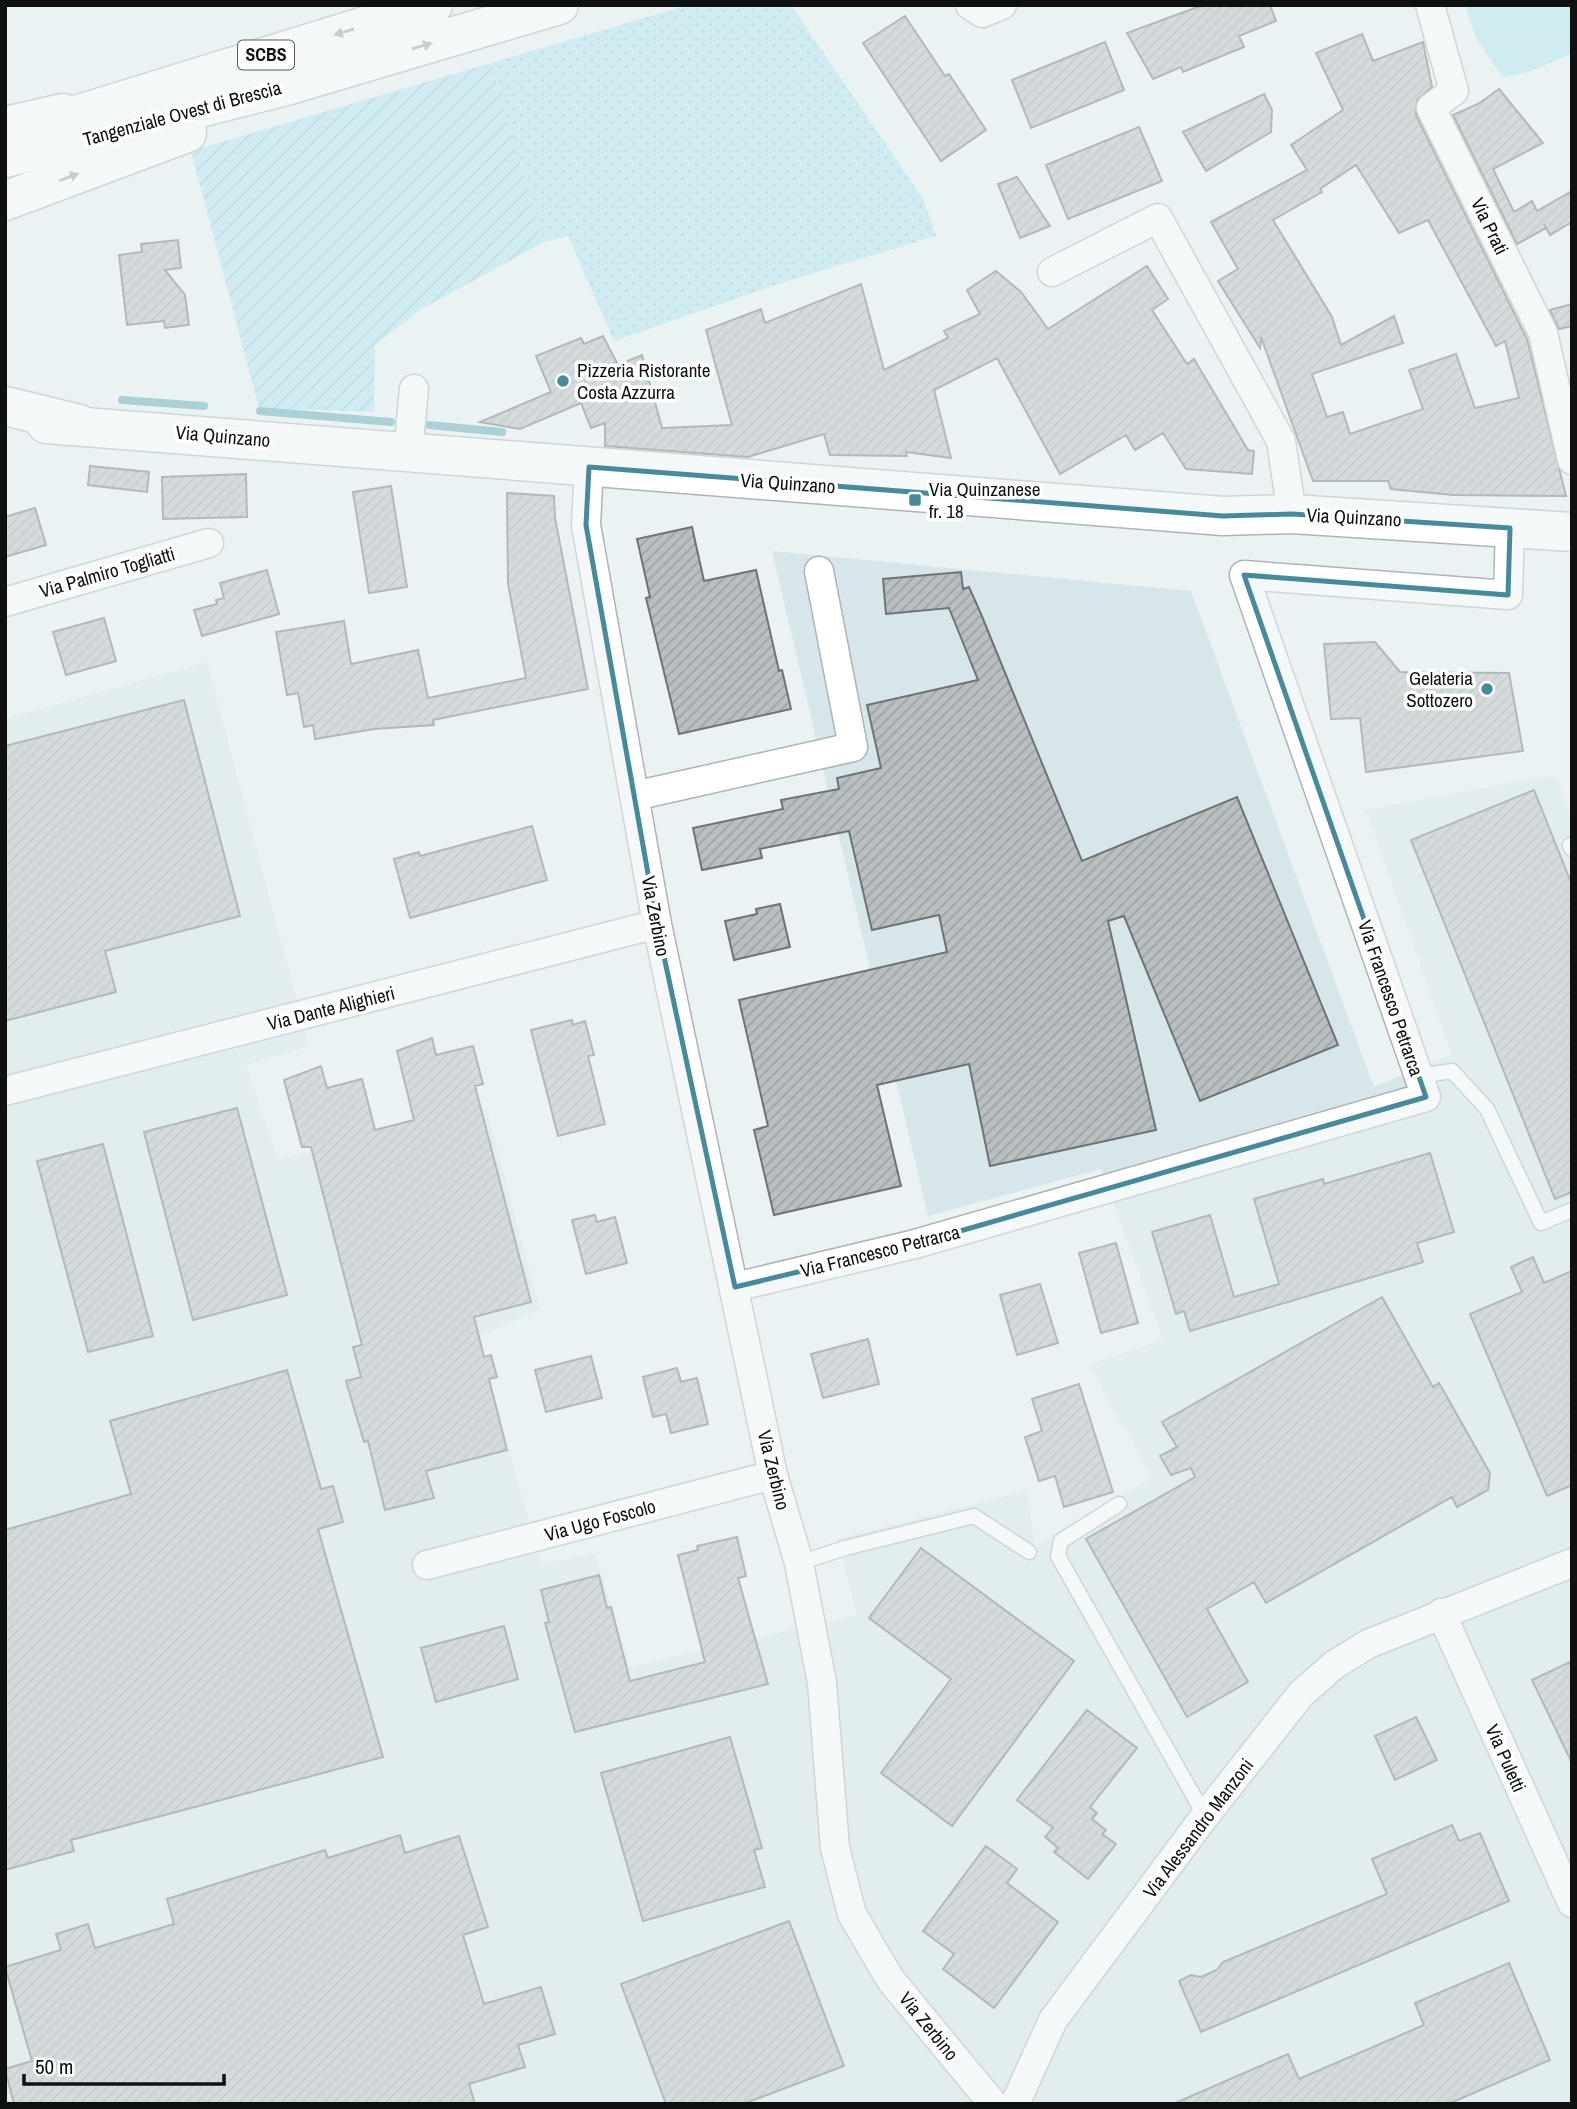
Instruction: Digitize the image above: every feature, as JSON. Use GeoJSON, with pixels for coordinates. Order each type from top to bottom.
{"type":"FeatureCollection","features":[{"type":"Feature","properties":{"kind":"street","name":"Tangenziale Ovest di Brescia"},"geometry":{"type":"LineString","coordinates":[[5,158],[286,86],[559,5]]}},
{"type":"Feature","properties":{"kind":"street"},"geometry":{"type":"LineString","coordinates":[[970,5],[982,13],[1002,5]]}},
{"type":"Feature","properties":{"kind":"street","name":"Via Prati"},"geometry":{"type":"LineString","coordinates":[[1430,5],[1454,91],[1431,108],[1543,333],[1572,460]]}},
{"type":"Feature","properties":{"kind":"street","name":"Tangenziale Ovest di Brescia"},"geometry":{"type":"LineString","coordinates":[[5,138],[99,105],[417,8]]}},
{"type":"Feature","properties":{"kind":"street"},"geometry":{"type":"LineString","coordinates":[[5,201],[219,121],[286,86]]}},
{"type":"Feature","properties":{"kind":"street"},"geometry":{"type":"LineString","coordinates":[[5,126],[99,105]]}},
{"type":"Feature","properties":{"kind":"street"},"geometry":{"type":"LineString","coordinates":[[1052,272],[1158,218],[1281,441],[1292,514]]}},
{"type":"Feature","properties":{"kind":"street"},"geometry":{"type":"LineString","coordinates":[[408,452],[414,389]]}},
{"type":"Feature","properties":{"kind":"street"},"geometry":{"type":"LineString","coordinates":[[5,406],[79,424]]}},
{"type":"Feature","properties":{"kind":"street","name":"Via Quinzano"},"geometry":{"type":"LineString","coordinates":[[5,424],[79,424],[1223,516],[1292,514],[1572,532]]}},
{"type":"Feature","properties":{"kind":"street","name":"Via Zerbino"},"geometry":{"type":"LineString","coordinates":[[589,467],[586,525],[657,924],[774,1475],[799,1563],[822,1683],[835,1848],[852,1914],[890,1979],[993,2104]]}},
{"type":"Feature","properties":{"kind":"street","name":"Via Francesco Petrarca"},"geometry":{"type":"LineString","coordinates":[[735,1287],[915,1244],[1426,1097],[1244,575],[1508,595],[1510,528]]}},
{"type":"Feature","properties":{"kind":"street","name":"Via Palmiro Togliatti"},"geometry":{"type":"LineString","coordinates":[[5,602],[209,543]]}},
{"type":"Feature","properties":{"kind":"street"},"geometry":{"type":"LineString","coordinates":[[634,796],[853,747],[819,570]]}},
{"type":"Feature","properties":{"kind":"street","name":"Via Dante Alighieri"},"geometry":{"type":"LineString","coordinates":[[5,1091],[657,924]]}},
{"type":"Feature","properties":{"kind":"street","name":"Via Ugo Foscolo"},"geometry":{"type":"LineString","coordinates":[[427,1565],[774,1475]]}},
{"type":"Feature","properties":{"kind":"street","name":"Via Alessandro Manzoni"},"geometry":{"type":"LineString","coordinates":[[1015,2104],[1053,2020],[1205,1816],[1301,1694],[1334,1664],[1368,1644],[1572,1563]]}},
{"type":"Feature","properties":{"kind":"street","name":"Via Puletti"},"geometry":{"type":"LineString","coordinates":[[1441,1614],[1572,1903]]}},
{"type":"Feature","properties":{"kind":"lane"},"geometry":{"type":"LineString","coordinates":[[1419,1076],[1452,1071],[1487,1109],[1541,1223],[1572,1210]]}},
{"type":"Feature","properties":{"kind":"lane"},"geometry":{"type":"LineString","coordinates":[[1119,1504],[1061,1541],[1058,1556],[1205,1816]]}},
{"type":"Feature","properties":{"kind":"lane"},"geometry":{"type":"LineString","coordinates":[[799,1563],[845,1548],[974,1516],[1029,1552]]}},
{"type":"Feature","properties":{"kind":"highlighted area"},"geometry":{"type":"Polygon","coordinates":[[[589,467],[1223,516],[1292,514],[1510,528],[1508,595],[1244,575],[1426,1097],[915,1244],[735,1287],[657,924],[586,525],[589,467]]]}},
{"type":"Feature","properties":{"kind":"shaded area"},"geometry":{"type":"Polygon","coordinates":[[[688,5],[791,5],[923,199],[936,236],[781,283],[614,341],[568,236],[544,242],[491,63],[688,5]]]}},
{"type":"Feature","properties":{"kind":"shaded area"},"geometry":{"type":"Polygon","coordinates":[[[1465,5],[1572,5],[1572,54],[1531,71],[1503,78],[1476,38],[1465,5]]]}},
{"type":"Feature","properties":{"kind":"shaded area"},"geometry":{"type":"Polygon","coordinates":[[[491,63],[544,242],[420,310],[375,345],[374,412],[259,408],[191,151],[491,63]]]}},
{"type":"Feature","properties":{"kind":"shaded area"},"geometry":{"type":"Polygon","coordinates":[[[772,551],[1191,591],[1374,1087],[1452,1055],[1366,810],[1555,775],[1572,817],[1572,2104],[5,2104],[5,719],[207,662],[309,1046],[246,1065],[278,1159],[486,1108],[540,1309],[476,1338],[542,1564],[595,1553],[630,1667],[857,1615],[837,1539],[1026,1491],[1035,1545],[1153,1478],[1088,1365],[1163,1340],[1101,1169],[928,1216],[772,551]]]}},
{"type":"Feature","properties":{"kind":"building"},"geometry":{"type":"Polygon","coordinates":[[[1203,5],[1270,5],[1276,21],[1239,36],[1244,47],[1183,72],[1181,67],[1153,79],[1127,33],[1203,5]]]}},
{"type":"Feature","properties":{"kind":"building"},"geometry":{"type":"Polygon","coordinates":[[[905,16],[945,76],[949,74],[986,130],[941,161],[863,43],[905,16]]]}},
{"type":"Feature","properties":{"kind":"building"},"geometry":{"type":"Polygon","coordinates":[[[1362,34],[1373,61],[1423,42],[1432,87],[1417,100],[1416,115],[1527,339],[1566,496],[1453,495],[1391,489],[1388,481],[1313,481],[1261,337],[1260,348],[1218,281],[1238,269],[1211,222],[1307,170],[1291,145],[1343,110],[1316,53],[1362,34]],[[1356,165],[1320,189],[1322,192],[1273,220],[1332,317],[1341,345],[1394,316],[1403,343],[1312,374],[1327,417],[1343,412],[1350,434],[1423,409],[1409,370],[1456,354],[1475,408],[1519,398],[1505,341],[1496,346],[1428,220],[1399,233],[1356,165]]]}},
{"type":"Feature","properties":{"kind":"building"},"geometry":{"type":"Polygon","coordinates":[[[1105,42],[1124,90],[1031,128],[1012,80],[1105,42]]]}},
{"type":"Feature","properties":{"kind":"building"},"geometry":{"type":"Polygon","coordinates":[[[1499,89],[1543,143],[1493,169],[1514,212],[1532,201],[1537,211],[1572,191],[1572,222],[1550,235],[1544,224],[1546,228],[1517,244],[1453,115],[1478,104],[1499,89]]]}},
{"type":"Feature","properties":{"kind":"building"},"geometry":{"type":"Polygon","coordinates":[[[1264,94],[1272,110],[1271,132],[1206,171],[1183,132],[1264,94]]]}},
{"type":"Feature","properties":{"kind":"building"},"geometry":{"type":"Polygon","coordinates":[[[1139,127],[1162,181],[1068,219],[1046,165],[1139,127]]]}},
{"type":"Feature","properties":{"kind":"building"},"geometry":{"type":"Polygon","coordinates":[[[1017,177],[1050,226],[1020,238],[998,184],[1017,177]]]}},
{"type":"Feature","properties":{"kind":"building"},"geometry":{"type":"Polygon","coordinates":[[[178,240],[181,268],[165,270],[185,295],[189,325],[165,328],[164,321],[127,325],[119,255],[142,252],[141,244],[178,240]]]}},
{"type":"Feature","properties":{"kind":"building"},"geometry":{"type":"Polygon","coordinates":[[[1147,266],[1168,299],[1152,310],[1187,364],[1194,359],[1248,450],[1254,451],[1252,474],[1186,469],[1163,433],[1135,450],[1126,435],[1060,474],[997,358],[934,390],[951,458],[906,452],[907,456],[830,455],[824,434],[748,457],[605,446],[605,423],[591,428],[581,403],[520,429],[480,422],[551,392],[536,356],[581,338],[584,344],[603,336],[618,365],[642,355],[662,428],[732,425],[706,330],[761,309],[765,323],[861,284],[884,370],[948,338],[944,331],[980,314],[967,290],[996,271],[1021,292],[1048,329],[1147,266]]]}},
{"type":"Feature","properties":{"kind":"building"},"geometry":{"type":"Polygon","coordinates":[[[1572,304],[1572,326],[1559,329],[1550,310],[1572,304]]]}},
{"type":"Feature","properties":{"kind":"building"},"geometry":{"type":"Polygon","coordinates":[[[90,466],[149,472],[147,492],[88,485],[90,466]]]}},
{"type":"Feature","properties":{"kind":"building"},"geometry":{"type":"Polygon","coordinates":[[[246,474],[247,517],[163,519],[162,477],[246,474]]]}},
{"type":"Feature","properties":{"kind":"building"},"geometry":{"type":"Polygon","coordinates":[[[391,486],[407,587],[369,593],[353,492],[391,486]]]}},
{"type":"Feature","properties":{"kind":"building"},"geometry":{"type":"Polygon","coordinates":[[[507,493],[554,496],[555,518],[588,689],[433,720],[434,725],[374,729],[315,739],[313,725],[304,727],[298,693],[287,695],[276,632],[344,621],[351,664],[418,650],[428,698],[526,678],[508,584],[507,493]]]}},
{"type":"Feature","properties":{"kind":"building"},"geometry":{"type":"Polygon","coordinates":[[[35,508],[46,545],[5,557],[5,517],[35,508]]]}},
{"type":"Feature","properties":{"kind":"building"},"geometry":{"type":"Polygon","coordinates":[[[692,527],[704,581],[756,570],[779,671],[782,670],[791,709],[679,734],[646,598],[650,597],[637,539],[692,527]]]}},
{"type":"Feature","properties":{"kind":"building"},"geometry":{"type":"Polygon","coordinates":[[[267,570],[279,614],[202,636],[194,610],[217,604],[216,600],[224,598],[220,583],[267,570]]]}},
{"type":"Feature","properties":{"kind":"building"},"geometry":{"type":"Polygon","coordinates":[[[961,572],[963,589],[969,587],[981,614],[1082,861],[1237,797],[1338,1045],[1200,1101],[1124,916],[1108,921],[1156,1130],[990,1166],[969,1064],[877,1085],[901,1186],[774,1215],[754,1130],[768,1126],[739,1000],[947,952],[939,915],[872,930],[849,831],[760,849],[762,858],[702,870],[693,828],[783,809],[781,800],[839,789],[837,778],[881,768],[867,705],[978,680],[949,608],[886,614],[883,579],[961,572]]]}},
{"type":"Feature","properties":{"kind":"building"},"geometry":{"type":"Polygon","coordinates":[[[104,618],[116,661],[66,675],[53,632],[104,618]]]}},
{"type":"Feature","properties":{"kind":"building"},"geometry":{"type":"Polygon","coordinates":[[[1375,642],[1400,672],[1509,673],[1523,751],[1366,772],[1360,718],[1331,719],[1324,644],[1375,642]]]}},
{"type":"Feature","properties":{"kind":"building"},"geometry":{"type":"Polygon","coordinates":[[[184,700],[240,916],[105,951],[116,992],[5,1021],[5,746],[184,700]]]}},
{"type":"Feature","properties":{"kind":"building"},"geometry":{"type":"Polygon","coordinates":[[[1534,790],[1572,885],[1572,1192],[1555,1199],[1411,840],[1534,790]]]}},
{"type":"Feature","properties":{"kind":"building"},"geometry":{"type":"Polygon","coordinates":[[[532,826],[547,880],[410,918],[394,859],[419,852],[420,856],[532,826]]]}},
{"type":"Feature","properties":{"kind":"building"},"geometry":{"type":"Polygon","coordinates":[[[780,904],[790,947],[734,960],[725,921],[757,914],[756,909],[780,904]]]}},
{"type":"Feature","properties":{"kind":"building"},"geometry":{"type":"Polygon","coordinates":[[[572,1020],[573,1025],[585,1021],[594,1055],[588,1056],[605,1124],[558,1136],[531,1030],[572,1020]]]}},
{"type":"Feature","properties":{"kind":"building"},"geometry":{"type":"Polygon","coordinates":[[[432,1038],[436,1055],[473,1046],[483,1084],[475,1086],[531,1302],[474,1317],[484,1357],[491,1355],[497,1377],[489,1379],[507,1450],[426,1471],[434,1498],[385,1510],[368,1441],[364,1442],[346,1381],[361,1377],[353,1347],[362,1345],[311,1147],[302,1147],[284,1080],[321,1066],[327,1088],[362,1079],[375,1130],[414,1120],[397,1051],[432,1038]]]}},
{"type":"Feature","properties":{"kind":"building"},"geometry":{"type":"Polygon","coordinates":[[[237,1108],[287,1295],[193,1320],[144,1132],[237,1108]]]}},
{"type":"Feature","properties":{"kind":"building"},"geometry":{"type":"Polygon","coordinates":[[[103,1144],[153,1336],[88,1352],[37,1161],[103,1144]]]}},
{"type":"Feature","properties":{"kind":"building"},"geometry":{"type":"Polygon","coordinates":[[[1430,1153],[1454,1232],[1417,1243],[1423,1262],[1190,1331],[1184,1311],[1176,1314],[1152,1232],[1210,1215],[1234,1297],[1279,1284],[1254,1199],[1323,1179],[1324,1184],[1430,1153]]]}},
{"type":"Feature","properties":{"kind":"building"},"geometry":{"type":"Polygon","coordinates":[[[595,1215],[597,1222],[615,1217],[627,1263],[586,1274],[572,1220],[595,1215]]]}},
{"type":"Feature","properties":{"kind":"building"},"geometry":{"type":"Polygon","coordinates":[[[1116,1243],[1138,1323],[1101,1333],[1079,1253],[1116,1243]]]}},
{"type":"Feature","properties":{"kind":"building"},"geometry":{"type":"Polygon","coordinates":[[[1533,1257],[1544,1283],[1572,1271],[1572,1485],[1547,1496],[1470,1314],[1522,1292],[1511,1267],[1533,1257]]]}},
{"type":"Feature","properties":{"kind":"building"},"geometry":{"type":"Polygon","coordinates":[[[1040,1284],[1058,1343],[1017,1355],[1000,1295],[1040,1284]]]}},
{"type":"Feature","properties":{"kind":"building"},"geometry":{"type":"Polygon","coordinates":[[[1382,1297],[1433,1387],[1439,1383],[1490,1473],[1488,1490],[1457,1507],[1452,1497],[1266,1603],[1254,1582],[1207,1609],[1248,1682],[1187,1717],[1086,1539],[1195,1477],[1191,1468],[1171,1475],[1160,1456],[1177,1447],[1162,1422],[1382,1297]]]}},
{"type":"Feature","properties":{"kind":"building"},"geometry":{"type":"Polygon","coordinates":[[[868,1339],[879,1384],[823,1398],[811,1354],[868,1339]]]}},
{"type":"Feature","properties":{"kind":"building"},"geometry":{"type":"Polygon","coordinates":[[[591,1356],[602,1398],[546,1412],[535,1370],[591,1356]]]}},
{"type":"Feature","properties":{"kind":"building"},"geometry":{"type":"Polygon","coordinates":[[[677,1368],[681,1382],[697,1378],[708,1424],[671,1433],[666,1414],[653,1417],[643,1377],[677,1368]]]}},
{"type":"Feature","properties":{"kind":"building"},"geometry":{"type":"Polygon","coordinates":[[[287,1370],[321,1489],[333,1486],[343,1522],[318,1529],[383,1757],[71,1840],[74,1851],[5,1870],[5,1530],[131,1494],[110,1421],[287,1370]]]}},
{"type":"Feature","properties":{"kind":"building"},"geometry":{"type":"Polygon","coordinates":[[[1079,1384],[1113,1492],[1064,1507],[1055,1476],[1039,1481],[1025,1437],[1042,1431],[1032,1399],[1079,1384]]]}},
{"type":"Feature","properties":{"kind":"building"},"geometry":{"type":"Polygon","coordinates":[[[737,1537],[746,1576],[738,1578],[768,1684],[575,1732],[545,1623],[549,1622],[541,1590],[599,1575],[607,1608],[611,1607],[630,1681],[705,1662],[678,1555],[698,1550],[697,1546],[737,1537]]]}},
{"type":"Feature","properties":{"kind":"building"},"geometry":{"type":"Polygon","coordinates":[[[921,1548],[1074,1661],[952,1826],[881,1773],[951,1679],[869,1618],[921,1548]]]}},
{"type":"Feature","properties":{"kind":"building"},"geometry":{"type":"Polygon","coordinates":[[[504,1626],[518,1679],[436,1702],[421,1648],[504,1626]]]}},
{"type":"Feature","properties":{"kind":"building"},"geometry":{"type":"Polygon","coordinates":[[[1572,1661],[1572,1763],[1532,1680],[1572,1661]]]}},
{"type":"Feature","properties":{"kind":"building"},"geometry":{"type":"Polygon","coordinates":[[[1087,1710],[1137,1748],[1090,1807],[1097,1813],[1092,1819],[1106,1830],[1102,1834],[1116,1844],[1088,1879],[1054,1852],[1058,1848],[1045,1837],[1053,1828],[1017,1800],[1087,1710]]]}},
{"type":"Feature","properties":{"kind":"building"},"geometry":{"type":"Polygon","coordinates":[[[1416,1717],[1437,1760],[1395,1780],[1375,1736],[1416,1717]]]}},
{"type":"Feature","properties":{"kind":"building"},"geometry":{"type":"Polygon","coordinates":[[[730,1737],[762,1848],[754,1850],[765,1887],[643,1921],[601,1773],[730,1737]]]}},
{"type":"Feature","properties":{"kind":"building"},"geometry":{"type":"Polygon","coordinates":[[[1452,1825],[1459,1841],[1480,1833],[1509,1901],[1201,2032],[1179,1981],[1191,1975],[1201,1977],[1217,1970],[1223,1962],[1387,1894],[1372,1859],[1452,1825]]]}},
{"type":"Feature","properties":{"kind":"building"},"geometry":{"type":"Polygon","coordinates":[[[400,1835],[405,1853],[459,1836],[488,1927],[463,1935],[484,2004],[541,1987],[555,2034],[518,2045],[525,2067],[469,2084],[475,2104],[14,2104],[5,2069],[32,2061],[5,1967],[61,1950],[56,1934],[88,1924],[95,1948],[174,1924],[167,1899],[325,1850],[328,1858],[400,1835]]]}},
{"type":"Feature","properties":{"kind":"building"},"geometry":{"type":"Polygon","coordinates":[[[986,1846],[1017,1869],[1007,1883],[1058,1922],[994,2008],[943,1969],[954,1954],[923,1931],[986,1846]]]}},
{"type":"Feature","properties":{"kind":"building"},"geometry":{"type":"Polygon","coordinates":[[[789,1921],[844,2066],[743,2104],[666,2104],[621,1984],[789,1921]]]}},
{"type":"Feature","properties":{"kind":"building"},"geometry":{"type":"Polygon","coordinates":[[[1509,1963],[1550,2060],[1448,2104],[1173,2104],[1288,2054],[1299,2079],[1424,2025],[1415,2003],[1509,1963]]]}},
{"type":"Feature","properties":{"kind":"waterway"},"geometry":{"type":"LineString","coordinates":[[122,400],[204,406]]}},
{"type":"Feature","properties":{"kind":"waterway"},"geometry":{"type":"LineString","coordinates":[[260,411],[391,422]]}},
{"type":"Feature","properties":{"kind":"waterway"},"geometry":{"type":"LineString","coordinates":[[429,425],[502,432]]}},
{"type":"Feature","properties":{"kind":"place","name":"Pizzeria Ristorante Costa Azzurra"},"geometry":{"type":"Point","coordinates":[563,381]}},
{"type":"Feature","properties":{"kind":"place","name":"Via Quinzanese fr. 18"},"geometry":{"type":"Point","coordinates":[915,500]}},
{"type":"Feature","properties":{"kind":"place","name":"Gelateria Sottozero"},"geometry":{"type":"Point","coordinates":[1487,689]}}]}
